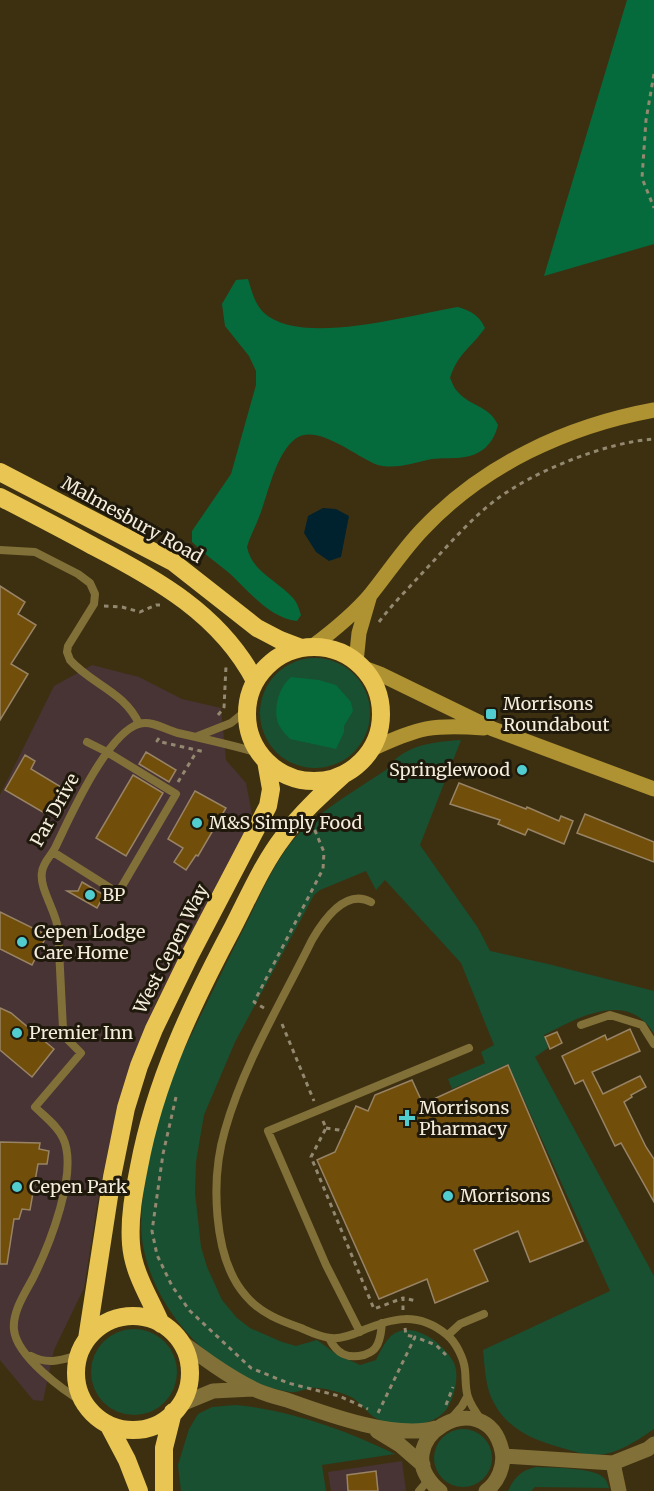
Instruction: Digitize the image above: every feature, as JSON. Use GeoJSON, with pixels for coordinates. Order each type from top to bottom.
{"type":"FeatureCollection","features":[{"type":"Feature","properties":{"kind":"highway","name":"Malmesbury Road"},"geometry":{"type":"LineString","coordinates":[[0,472],[173,562],[257,628],[280,640],[307,647]]}},
{"type":"Feature","properties":{"kind":"highway"},"geometry":{"type":"LineString","coordinates":[[0,497],[151,576],[177,593],[226,637],[240,654],[255,681]]}},
{"type":"Feature","properties":{"kind":"highway"},"geometry":{"type":"LineString","coordinates":[[161,1324],[138,1277],[131,1245],[131,1216],[137,1175],[156,1095],[200,989],[264,868],[284,836],[296,822],[372,749],[379,729],[381,707],[372,681],[359,665],[333,649],[307,647],[283,654],[275,659],[255,681],[248,709],[251,737],[263,757],[282,772],[300,779],[322,780],[344,774]]}},
{"type":"Feature","properties":{"kind":"highway","name":"West Cepen Way"},"geometry":{"type":"LineString","coordinates":[[83,1347],[126,1108],[139,1066],[170,994],[268,806],[271,789],[263,757]]}},
{"type":"Feature","properties":{"kind":"highway"},"geometry":{"type":"LineString","coordinates":[[164,1491],[164,1448],[176,1408],[188,1386],[189,1370],[186,1354],[179,1340],[161,1324],[141,1316],[119,1317],[99,1327],[83,1347],[76,1377],[80,1394],[95,1416],[108,1424],[128,1429],[142,1429],[162,1421],[176,1408]]}},
{"type":"Feature","properties":{"kind":"highway"},"geometry":{"type":"LineString","coordinates":[[108,1424],[140,1491]]}},
{"type":"Feature","properties":{"kind":"main road"},"geometry":{"type":"LineString","coordinates":[[307,647],[342,622],[370,595],[393,563],[423,528],[454,500],[495,470],[544,443],[582,428],[654,410]]}},
{"type":"Feature","properties":{"kind":"main road"},"geometry":{"type":"LineString","coordinates":[[370,595],[359,633],[359,665],[493,729],[654,789]]}},
{"type":"Feature","properties":{"kind":"main road"},"geometry":{"type":"LineString","coordinates":[[372,749],[412,731],[438,726],[493,729]]}},
{"type":"Feature","properties":{"kind":"street"},"geometry":{"type":"LineString","coordinates":[[179,1340],[218,1368],[253,1389],[341,1418],[391,1438],[425,1470],[440,1491]]}},
{"type":"Feature","properties":{"kind":"street"},"geometry":{"type":"LineString","coordinates":[[176,1408],[213,1391],[253,1389]]}},
{"type":"Feature","properties":{"kind":"street"},"geometry":{"type":"LineString","coordinates":[[341,1418],[397,1430],[420,1431],[443,1419],[473,1419],[484,1424],[494,1432],[503,1456],[501,1470],[495,1482],[486,1491]]}},
{"type":"Feature","properties":{"kind":"street"},"geometry":{"type":"LineString","coordinates":[[425,1470],[423,1452],[428,1439],[443,1419]]}},
{"type":"Feature","properties":{"kind":"street"},"geometry":{"type":"LineString","coordinates":[[503,1456],[614,1463],[648,1449],[654,1444]]}},
{"type":"Feature","properties":{"kind":"street"},"geometry":{"type":"LineString","coordinates":[[614,1463],[619,1491]]}},
{"type":"Feature","properties":{"kind":"lane"},"geometry":{"type":"LineString","coordinates":[[0,550],[35,552],[78,574],[90,583],[95,594],[94,604],[68,646],[67,652],[70,660],[121,698],[135,714],[139,724],[155,725],[198,736],[263,757]]}},
{"type":"Feature","properties":{"kind":"lane"},"geometry":{"type":"LineString","coordinates":[[198,736],[231,723],[248,709]]}},
{"type":"Feature","properties":{"kind":"lane","name":"Par Drive"},"geometry":{"type":"LineString","coordinates":[[28,1355],[15,1336],[14,1324],[21,1301],[56,1227],[68,1159],[66,1145],[59,1130],[35,1107],[81,1053],[67,1039],[63,1029],[58,929],[56,917],[43,884],[42,872],[45,861],[53,852],[78,801],[107,752],[124,732],[139,724]]}},
{"type":"Feature","properties":{"kind":"lane"},"geometry":{"type":"LineString","coordinates":[[53,852],[118,893],[176,794],[87,742]]}},
{"type":"Feature","properties":{"kind":"lane"},"geometry":{"type":"LineString","coordinates":[[371,902],[361,898],[352,899],[338,907],[315,934],[248,1066],[224,1132],[217,1194],[220,1232],[229,1267],[239,1287],[247,1297],[280,1321],[329,1338],[339,1338],[404,1318],[434,1327],[448,1335],[458,1349],[465,1367],[467,1396],[484,1424]]}},
{"type":"Feature","properties":{"kind":"lane"},"geometry":{"type":"LineString","coordinates":[[581,1025],[610,1016],[642,1025],[654,1044]]}},
{"type":"Feature","properties":{"kind":"lane"},"geometry":{"type":"LineString","coordinates":[[360,1332],[326,1265],[268,1131],[469,1048]]}},
{"type":"Feature","properties":{"kind":"lane"},"geometry":{"type":"LineString","coordinates":[[448,1335],[460,1324],[484,1314]]}},
{"type":"Feature","properties":{"kind":"lane"},"geometry":{"type":"LineString","coordinates":[[329,1338],[334,1348],[343,1355],[351,1358],[361,1356],[371,1352],[376,1346],[381,1334],[382,1323]]}},
{"type":"Feature","properties":{"kind":"lane"},"geometry":{"type":"LineString","coordinates":[[28,1355],[42,1361],[58,1362],[83,1347]]}},
{"type":"Feature","properties":{"kind":"lane"},"geometry":{"type":"LineString","coordinates":[[28,1355],[41,1371],[62,1390],[86,1404]]}},
{"type":"Feature","properties":{"kind":"lane"},"geometry":{"type":"LineString","coordinates":[[443,1419],[462,1406],[467,1396]]}},
{"type":"Feature","properties":{"kind":"lane"},"geometry":{"type":"LineString","coordinates":[[418,1491],[425,1484],[425,1470]]}},
{"type":"Feature","properties":{"kind":"path"},"geometry":{"type":"LineString","coordinates":[[654,74],[646,120],[642,178],[654,208]]}},
{"type":"Feature","properties":{"kind":"path"},"geometry":{"type":"LineString","coordinates":[[376,627],[385,614],[477,515],[498,498],[533,477],[576,459],[635,440],[654,439]]}},
{"type":"Feature","properties":{"kind":"path"},"geometry":{"type":"LineString","coordinates":[[94,604],[122,607],[140,612],[156,604],[162,605]]}},
{"type":"Feature","properties":{"kind":"path"},"geometry":{"type":"LineString","coordinates":[[223,657],[227,678],[224,708],[231,723]]}},
{"type":"Feature","properties":{"kind":"path"},"geometry":{"type":"LineString","coordinates":[[214,719],[224,708]]}},
{"type":"Feature","properties":{"kind":"path"},"geometry":{"type":"LineString","coordinates":[[165,729],[157,741],[210,752]]}},
{"type":"Feature","properties":{"kind":"path"},"geometry":{"type":"LineString","coordinates":[[172,792],[197,751]]}},
{"type":"Feature","properties":{"kind":"path"},"geometry":{"type":"LineString","coordinates":[[305,829],[312,824],[322,845],[325,864],[254,1002],[281,1022],[326,1128]]}},
{"type":"Feature","properties":{"kind":"path"},"geometry":{"type":"LineString","coordinates":[[178,1090],[163,1154],[152,1231],[157,1255],[172,1286],[190,1311],[251,1368],[288,1383],[339,1396],[386,1416]]}},
{"type":"Feature","properties":{"kind":"path"},"geometry":{"type":"LineString","coordinates":[[326,1128],[345,1131]]}},
{"type":"Feature","properties":{"kind":"path"},"geometry":{"type":"LineString","coordinates":[[326,1128],[311,1157],[374,1309],[403,1298]]}},
{"type":"Feature","properties":{"kind":"path"},"geometry":{"type":"LineString","coordinates":[[378,1413],[415,1337],[436,1345],[448,1357]]}},
{"type":"Feature","properties":{"kind":"path"},"geometry":{"type":"LineString","coordinates":[[443,1419],[454,1384]]}},
{"type":"Feature","properties":{"kind":"shaded area","name":"Cepen Park"},"geometry":{"type":"Polygon","coordinates":[[[92,665],[139,677],[182,699],[221,708],[226,760],[246,783],[254,825],[225,873],[157,1001],[128,1075],[100,1187],[84,1288],[54,1350],[43,1401],[33,1400],[0,1360],[0,795],[54,686],[92,665]]]}},
{"type":"Feature","properties":{"kind":"shaded area"},"geometry":{"type":"Polygon","coordinates":[[[402,1461],[406,1491],[331,1491],[328,1472],[402,1461]]]}},
{"type":"Feature","properties":{"kind":"green space"},"geometry":{"type":"Polygon","coordinates":[[[627,0],[654,0],[654,244],[544,276],[627,0]]]}},
{"type":"Feature","properties":{"kind":"green space"},"geometry":{"type":"Polygon","coordinates":[[[248,279],[255,301],[263,312],[280,322],[303,327],[358,326],[458,307],[474,314],[485,328],[461,356],[450,378],[462,396],[490,413],[498,425],[492,440],[479,452],[460,458],[432,459],[399,466],[385,466],[369,461],[325,438],[304,435],[295,439],[282,455],[247,547],[254,563],[294,600],[301,615],[297,621],[277,615],[268,609],[192,542],[192,531],[231,474],[256,385],[256,371],[249,356],[225,326],[222,304],[236,280],[248,279]]]}},
{"type":"Feature","properties":{"kind":"green space"},"geometry":{"type":"Polygon","coordinates":[[[315,658],[336,663],[354,674],[365,692],[370,713],[365,734],[354,752],[336,763],[315,768],[294,763],[276,752],[265,734],[260,713],[265,692],[276,674],[294,663],[315,658]]]}},
{"type":"Feature","properties":{"kind":"green space"},"geometry":{"type":"Polygon","coordinates":[[[291,677],[319,680],[336,685],[351,702],[353,711],[344,726],[344,732],[336,749],[290,739],[280,727],[276,711],[278,698],[283,686],[291,677]]]}},
{"type":"Feature","properties":{"kind":"green space"},"geometry":{"type":"Polygon","coordinates":[[[461,740],[420,845],[478,928],[490,951],[654,991],[654,1034],[643,1020],[630,1013],[616,1010],[602,1011],[571,1021],[544,1035],[548,1048],[535,1057],[654,1276],[654,1429],[626,1446],[604,1454],[579,1453],[536,1439],[516,1429],[500,1413],[491,1397],[483,1350],[610,1291],[508,1064],[452,1089],[448,1079],[485,1063],[481,1052],[494,1045],[461,963],[385,880],[376,890],[366,871],[320,890],[314,895],[235,1042],[204,1115],[196,1162],[195,1193],[201,1247],[222,1300],[237,1318],[250,1328],[282,1342],[296,1346],[317,1340],[336,1354],[360,1365],[376,1360],[391,1336],[399,1331],[417,1332],[435,1341],[450,1356],[456,1368],[454,1394],[449,1405],[431,1421],[412,1426],[401,1426],[374,1417],[356,1400],[340,1393],[315,1388],[290,1392],[265,1386],[241,1376],[198,1344],[180,1324],[153,1279],[143,1246],[141,1228],[147,1171],[158,1123],[172,1078],[182,1053],[276,865],[290,844],[311,822],[386,770],[401,755],[419,746],[461,740]]]}},
{"type":"Feature","properties":{"kind":"green space"},"geometry":{"type":"Polygon","coordinates":[[[134,1329],[150,1333],[164,1342],[173,1356],[177,1372],[173,1388],[164,1402],[150,1411],[134,1415],[118,1411],[104,1402],[95,1388],[91,1372],[95,1356],[104,1342],[118,1333],[134,1329]]]}},
{"type":"Feature","properties":{"kind":"green space"},"geometry":{"type":"Polygon","coordinates":[[[235,1405],[277,1411],[317,1422],[395,1454],[322,1465],[326,1491],[181,1491],[178,1465],[189,1429],[198,1414],[212,1407],[235,1405]]]}},
{"type":"Feature","properties":{"kind":"green space"},"geometry":{"type":"Polygon","coordinates":[[[463,1429],[474,1431],[487,1442],[492,1458],[490,1469],[479,1482],[463,1487],[452,1485],[439,1474],[434,1458],[436,1447],[447,1434],[463,1429]]]}},
{"type":"Feature","properties":{"kind":"green space"},"geometry":{"type":"Polygon","coordinates":[[[537,1467],[593,1472],[605,1479],[609,1488],[535,1487],[531,1491],[508,1491],[519,1475],[537,1467]]]}},
{"type":"Feature","properties":{"kind":"water"},"geometry":{"type":"Polygon","coordinates":[[[323,508],[336,509],[349,516],[341,557],[329,561],[316,552],[304,533],[308,516],[323,508]]]}},
{"type":"Feature","properties":{"kind":"building"},"geometry":{"type":"Polygon","coordinates":[[[0,586],[25,602],[18,614],[36,625],[11,664],[28,674],[0,720],[0,586]]]}},
{"type":"Feature","properties":{"kind":"building"},"geometry":{"type":"Polygon","coordinates":[[[146,752],[176,770],[169,782],[139,764],[146,752]]]}},
{"type":"Feature","properties":{"kind":"building"},"geometry":{"type":"Polygon","coordinates":[[[25,755],[35,761],[31,769],[61,787],[46,814],[5,790],[25,755]]]}},
{"type":"Feature","properties":{"kind":"building","name":"BP"},"geometry":{"type":"Polygon","coordinates":[[[133,775],[163,793],[126,856],[96,838],[133,775]]]}},
{"type":"Feature","properties":{"kind":"building"},"geometry":{"type":"Polygon","coordinates":[[[459,783],[559,821],[561,816],[573,821],[564,844],[528,829],[525,835],[498,824],[500,820],[450,804],[459,783]]]}},
{"type":"Feature","properties":{"kind":"building","name":"M&S Simply Food"},"geometry":{"type":"Polygon","coordinates":[[[195,791],[226,808],[198,856],[196,855],[186,870],[174,862],[183,848],[168,839],[195,791]]]}},
{"type":"Feature","properties":{"kind":"building"},"geometry":{"type":"Polygon","coordinates":[[[585,814],[654,842],[654,862],[577,833],[585,814]]]}},
{"type":"Feature","properties":{"kind":"building","name":"BP"},"geometry":{"type":"Polygon","coordinates":[[[82,882],[104,895],[97,908],[67,891],[78,891],[82,882]]]}},
{"type":"Feature","properties":{"kind":"building","name":"Cepen Lodge Care Home"},"geometry":{"type":"Polygon","coordinates":[[[0,912],[47,935],[32,965],[0,949],[0,912]]]}},
{"type":"Feature","properties":{"kind":"building","name":"Premier Inn"},"geometry":{"type":"Polygon","coordinates":[[[0,1008],[11,1013],[54,1049],[32,1077],[0,1050],[0,1008]]]}},
{"type":"Feature","properties":{"kind":"building"},"geometry":{"type":"Polygon","coordinates":[[[630,1029],[640,1051],[592,1072],[603,1094],[640,1076],[646,1087],[631,1095],[632,1097],[624,1102],[654,1159],[654,1202],[621,1143],[615,1146],[583,1080],[575,1084],[562,1056],[605,1035],[607,1040],[630,1029]]]}},
{"type":"Feature","properties":{"kind":"building"},"geometry":{"type":"Polygon","coordinates":[[[557,1032],[562,1043],[550,1049],[545,1037],[557,1032]]]}},
{"type":"Feature","properties":{"kind":"building","name":"Morrisons"},"geometry":{"type":"Polygon","coordinates":[[[508,1065],[583,1241],[530,1262],[518,1231],[474,1250],[488,1281],[435,1303],[427,1279],[379,1299],[317,1160],[335,1152],[356,1106],[368,1111],[375,1095],[412,1080],[423,1104],[508,1065]]]}},
{"type":"Feature","properties":{"kind":"building","name":"Cepen Park"},"geometry":{"type":"Polygon","coordinates":[[[0,1142],[40,1143],[39,1149],[49,1151],[47,1164],[38,1164],[30,1210],[22,1209],[19,1219],[14,1219],[7,1264],[0,1264],[0,1142]]]}},
{"type":"Feature","properties":{"kind":"building"},"geometry":{"type":"Polygon","coordinates":[[[376,1471],[378,1491],[348,1491],[347,1475],[376,1471]]]}},
{"type":"Feature","properties":{"kind":"place","name":"Morrisons Roundabout"},"geometry":{"type":"Point","coordinates":[491,714]}},
{"type":"Feature","properties":{"kind":"place","name":"Springlewood"},"geometry":{"type":"Point","coordinates":[522,770]}},
{"type":"Feature","properties":{"kind":"place","name":"M&S Simply Food"},"geometry":{"type":"Point","coordinates":[197,823]}},
{"type":"Feature","properties":{"kind":"place","name":"BP"},"geometry":{"type":"Point","coordinates":[90,895]}},
{"type":"Feature","properties":{"kind":"place","name":"Cepen Lodge Care Home"},"geometry":{"type":"Point","coordinates":[22,942]}},
{"type":"Feature","properties":{"kind":"place","name":"Premier Inn"},"geometry":{"type":"Point","coordinates":[17,1033]}},
{"type":"Feature","properties":{"kind":"place","name":"Morrisons Pharmacy"},"geometry":{"type":"Point","coordinates":[407,1118]}},
{"type":"Feature","properties":{"kind":"place","name":"Cepen Park"},"geometry":{"type":"Point","coordinates":[17,1187]}},
{"type":"Feature","properties":{"kind":"place","name":"Morrisons"},"geometry":{"type":"Point","coordinates":[448,1196]}}]}
